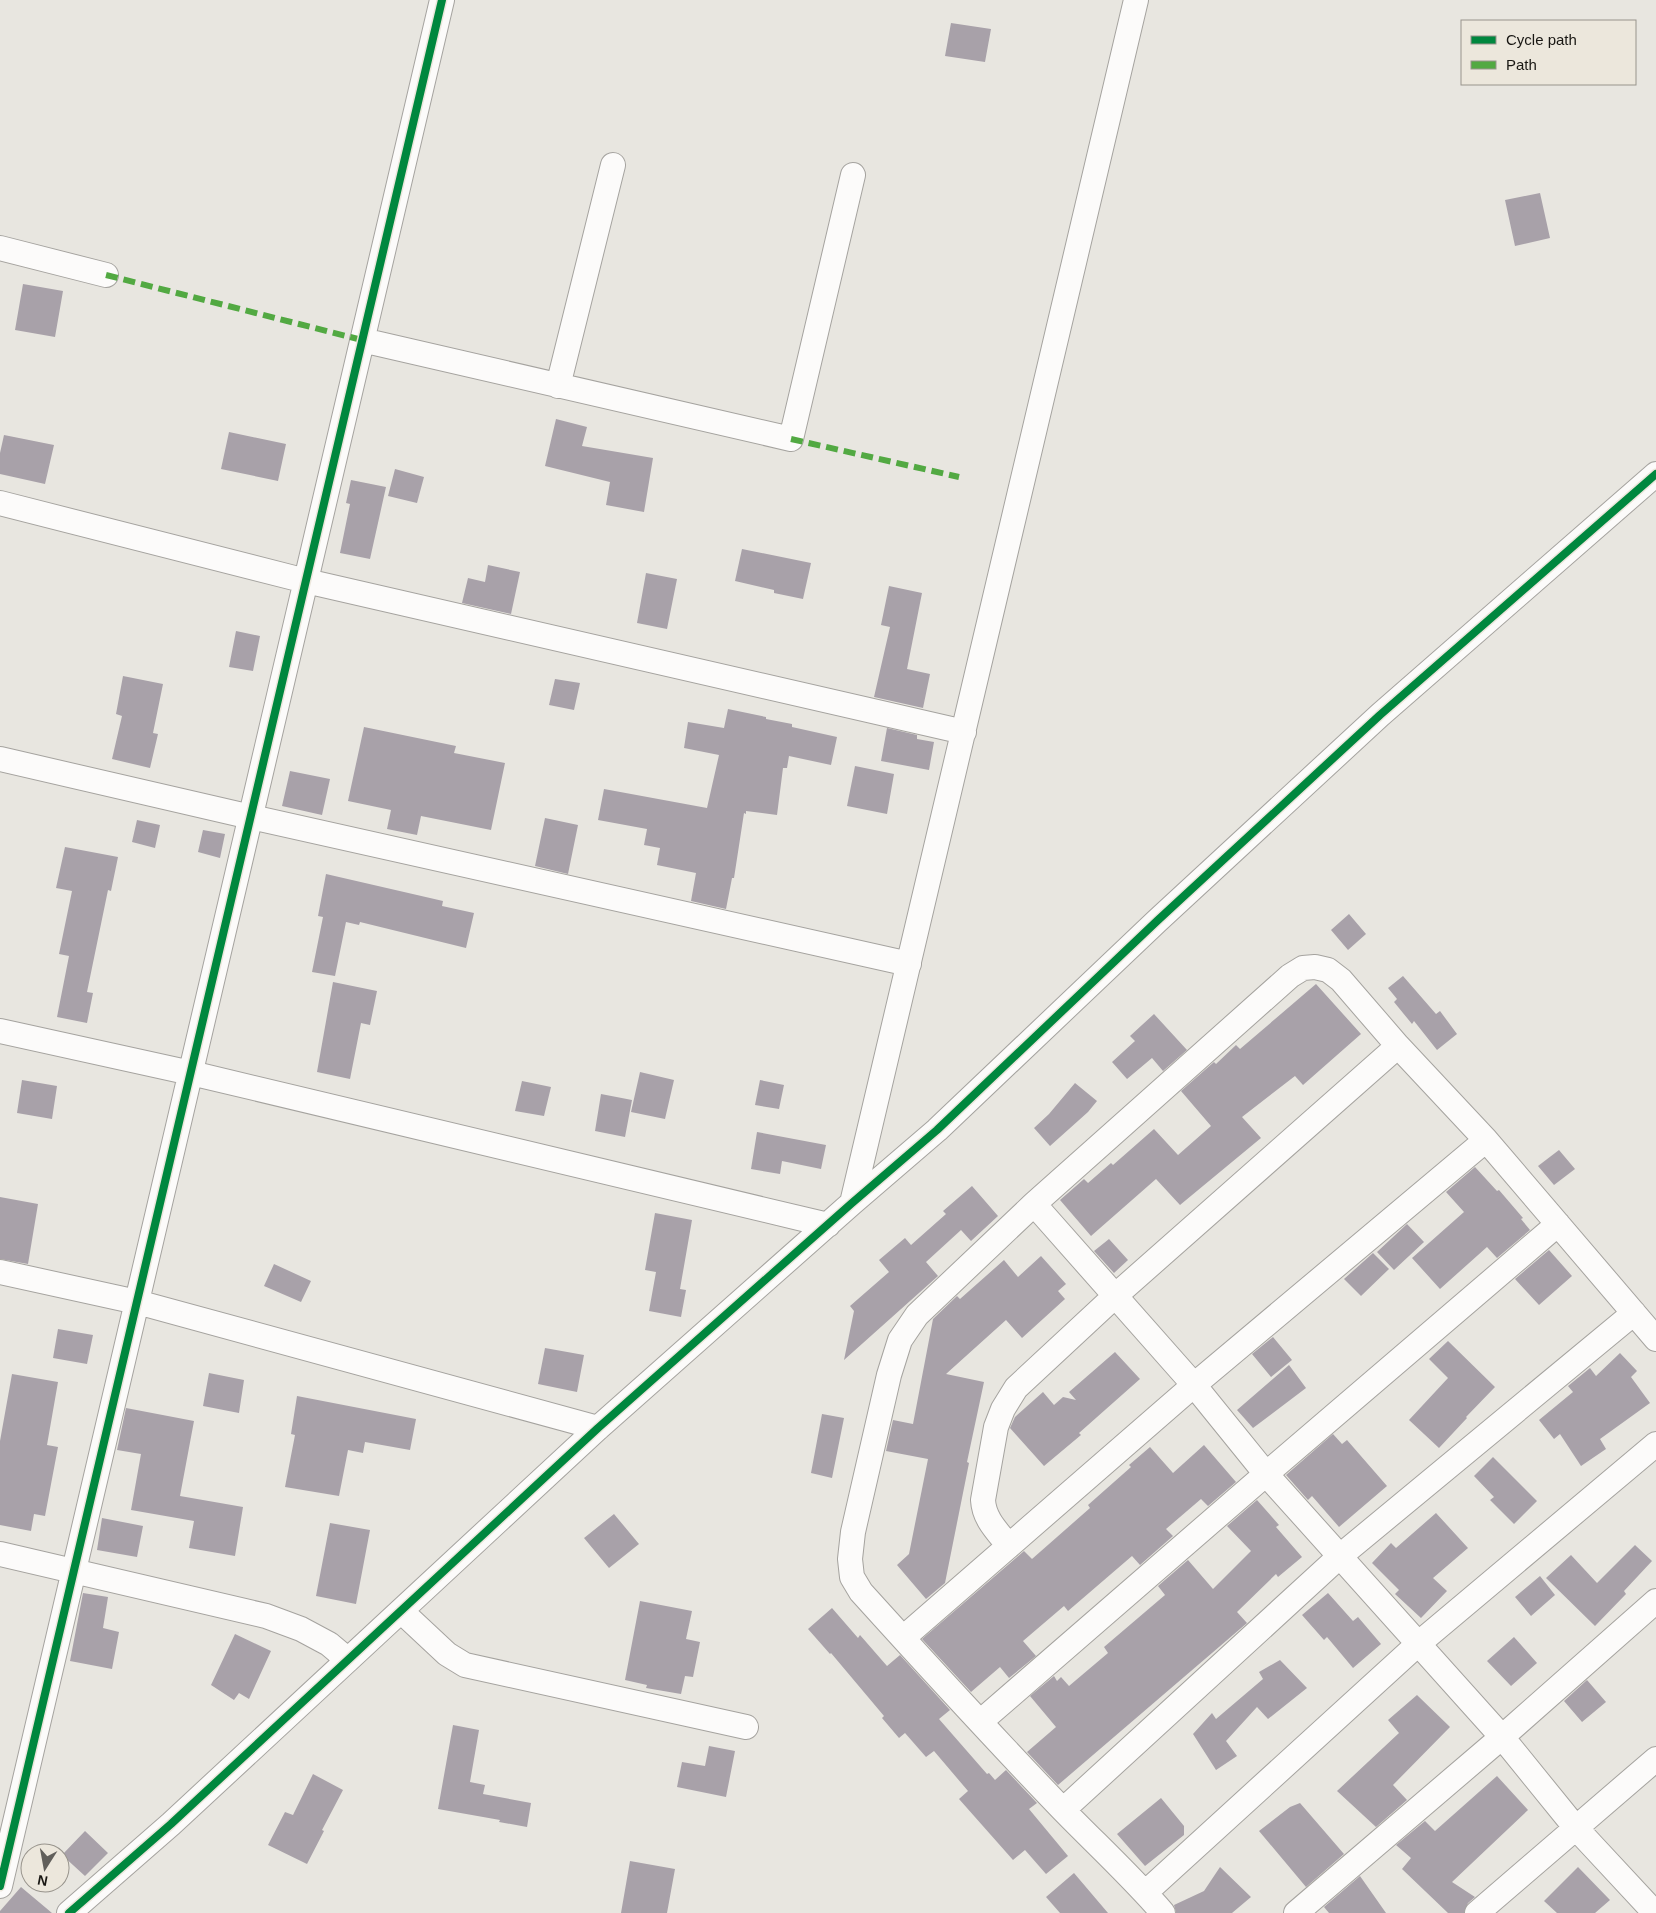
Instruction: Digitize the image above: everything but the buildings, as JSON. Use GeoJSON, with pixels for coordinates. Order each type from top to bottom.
{"type":"FeatureCollection","features":[{"type":"Feature","properties":{"kind":"street"},"geometry":{"type":"LineString","coordinates":[[0,1886],[9,1805],[74,1571],[442,0]]}},
{"type":"Feature","properties":{"kind":"street"},"geometry":{"type":"LineString","coordinates":[[852,1203],[1136,0]]}},
{"type":"Feature","properties":{"kind":"street"},"geometry":{"type":"LineString","coordinates":[[558,386],[612,165]]}},
{"type":"Feature","properties":{"kind":"street"},"geometry":{"type":"LineString","coordinates":[[362,340],[791,439],[853,175]]}},
{"type":"Feature","properties":{"kind":"street"},"geometry":{"type":"LineString","coordinates":[[0,248],[106,275]]}},
{"type":"Feature","properties":{"kind":"street"},"geometry":{"type":"LineString","coordinates":[[69,1913],[171,1824],[598,1428],[937,1130],[1157,921],[1380,715],[1656,474]]}},
{"type":"Feature","properties":{"kind":"street"},"geometry":{"type":"LineString","coordinates":[[0,503],[306,581],[964,732]]}},
{"type":"Feature","properties":{"kind":"street"},"geometry":{"type":"LineString","coordinates":[[0,759],[909,964]]}},
{"type":"Feature","properties":{"kind":"street"},"geometry":{"type":"LineString","coordinates":[[1163,1913],[980,1722],[861,1592],[852,1577],[850,1559],[856,1522],[889,1375],[900,1340],[917,1315],[1034,1204],[1290,976],[1303,968],[1315,967],[1328,970],[1341,980],[1398,1046],[1486,1140],[1656,1339]]}},
{"type":"Feature","properties":{"kind":"street"},"geometry":{"type":"LineString","coordinates":[[0,1031],[191,1073],[828,1225]]}},
{"type":"Feature","properties":{"kind":"street"},"geometry":{"type":"LineString","coordinates":[[1009,1546],[987,1519],[983,1509],[983,1500],[996,1427],[1003,1409],[1016,1388],[1115,1296],[1398,1046]]}},
{"type":"Feature","properties":{"kind":"street"},"geometry":{"type":"LineString","coordinates":[[903,1638],[1194,1385],[1486,1140]]}},
{"type":"Feature","properties":{"kind":"street"},"geometry":{"type":"LineString","coordinates":[[1034,1204],[1194,1385],[1266,1474],[1502,1736],[1575,1827],[1655,1913]]}},
{"type":"Feature","properties":{"kind":"street"},"geometry":{"type":"LineString","coordinates":[[980,1722],[1558,1224]]}},
{"type":"Feature","properties":{"kind":"street"},"geometry":{"type":"LineString","coordinates":[[0,1272],[137,1302],[598,1428]]}},
{"type":"Feature","properties":{"kind":"street"},"geometry":{"type":"LineString","coordinates":[[1063,1810],[1340,1556],[1634,1313]]}},
{"type":"Feature","properties":{"kind":"street"},"geometry":{"type":"LineString","coordinates":[[1145,1893],[1418,1644],[1656,1444]]}},
{"type":"Feature","properties":{"kind":"street"},"geometry":{"type":"LineString","coordinates":[[0,1554],[266,1616],[301,1629],[330,1644],[348,1660]]}},
{"type":"Feature","properties":{"kind":"street"},"geometry":{"type":"LineString","coordinates":[[1296,1913],[1502,1736],[1656,1600]]}},
{"type":"Feature","properties":{"kind":"street"},"geometry":{"type":"LineString","coordinates":[[401,1611],[447,1654],[465,1665],[746,1727]]}},
{"type":"Feature","properties":{"kind":"street"},"geometry":{"type":"LineString","coordinates":[[1477,1913],[1656,1758]]}},
{"type":"Feature","properties":{"kind":"marked path"},"geometry":{"type":"LineString","coordinates":[[106,275],[362,340]]}},
{"type":"Feature","properties":{"kind":"marked path"},"geometry":{"type":"LineString","coordinates":[[791,439],[959,477]]}},
{"type":"Feature","properties":{"kind":"cycle path"},"geometry":{"type":"LineString","coordinates":[[0,1886],[442,0]]}},
{"type":"Feature","properties":{"kind":"cycle path"},"geometry":{"type":"LineString","coordinates":[[69,1913],[171,1824],[598,1428],[937,1130],[1157,921],[1380,715],[1656,474]]}}]}
